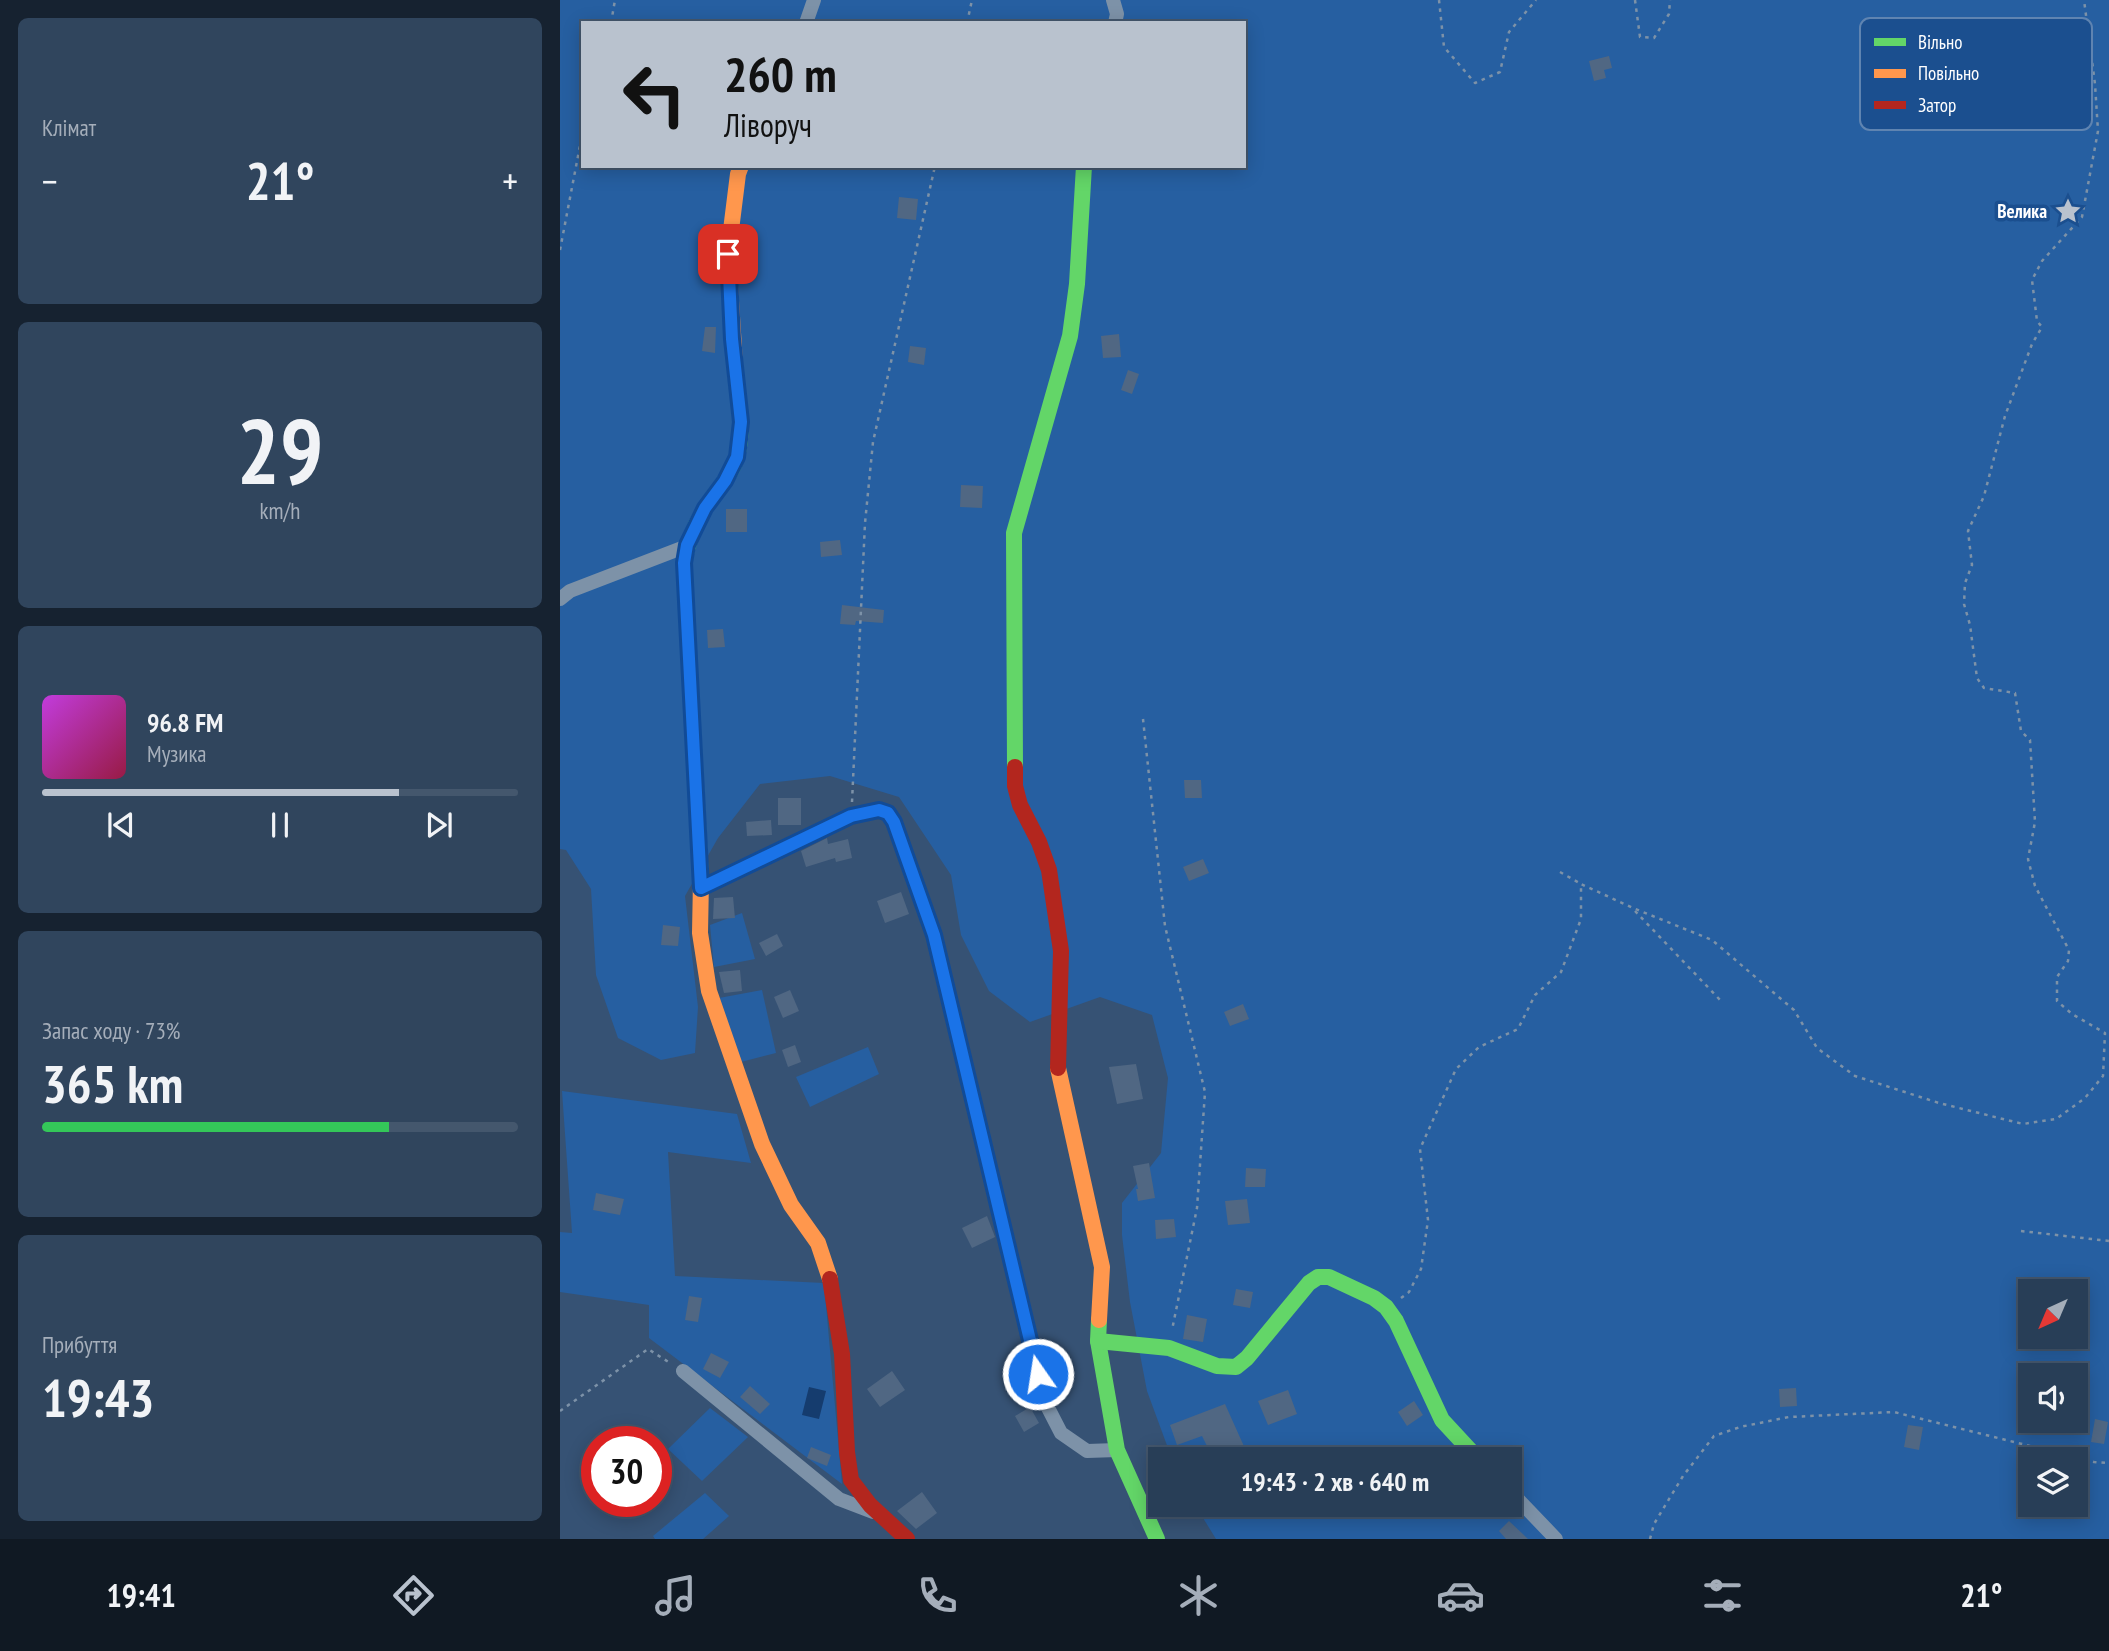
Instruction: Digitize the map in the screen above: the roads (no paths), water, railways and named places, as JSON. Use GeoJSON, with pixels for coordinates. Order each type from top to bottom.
{"type":"FeatureCollection","features":[{"type":"Feature","properties":{"kind":"street"},"geometry":{"type":"LineString","coordinates":[[807,21],[814,0]]}},
{"type":"Feature","properties":{"kind":"street"},"geometry":{"type":"LineString","coordinates":[[1113,0],[1115,21]]}},
{"type":"Feature","properties":{"kind":"street"},"geometry":{"type":"LineString","coordinates":[[740,168],[728,254],[732,339],[741,422],[737,457],[725,481],[705,508],[687,545],[684,563],[701,888],[700,933],[709,991],[762,1144],[791,1205],[818,1243],[829,1271],[842,1354],[851,1480],[870,1505],[906,1539]]}},
{"type":"Feature","properties":{"kind":"street"},"geometry":{"type":"LineString","coordinates":[[1084,168],[1077,284],[1070,336],[1014,533],[1015,786],[1020,805],[1039,842],[1049,870],[1061,951],[1058,1066],[1102,1267],[1098,1341],[1117,1450],[1157,1539]]}},
{"type":"Feature","properties":{"kind":"street"},"geometry":{"type":"LineString","coordinates":[[560,599],[570,591],[687,545]]}},
{"type":"Feature","properties":{"kind":"street"},"geometry":{"type":"LineString","coordinates":[[701,888],[851,816],[879,810],[888,813],[894,822],[934,935],[1044,1400],[1061,1433],[1087,1451],[1117,1450]]}},
{"type":"Feature","properties":{"kind":"street"},"geometry":{"type":"LineString","coordinates":[[1098,1341],[1168,1348],[1217,1366],[1236,1367],[1247,1358],[1309,1283],[1318,1277],[1329,1277],[1374,1298],[1386,1307],[1396,1321],[1442,1420],[1467,1447]]}},
{"type":"Feature","properties":{"kind":"street"},"geometry":{"type":"LineString","coordinates":[[683,1371],[839,1499],[881,1515]]}},
{"type":"Feature","properties":{"kind":"street"},"geometry":{"type":"LineString","coordinates":[[1522,1504],[1556,1539]]}},
{"type":"Feature","properties":{"kind":"place","name":"Велика"},"geometry":{"type":"Point","coordinates":[2068,211]}}]}
